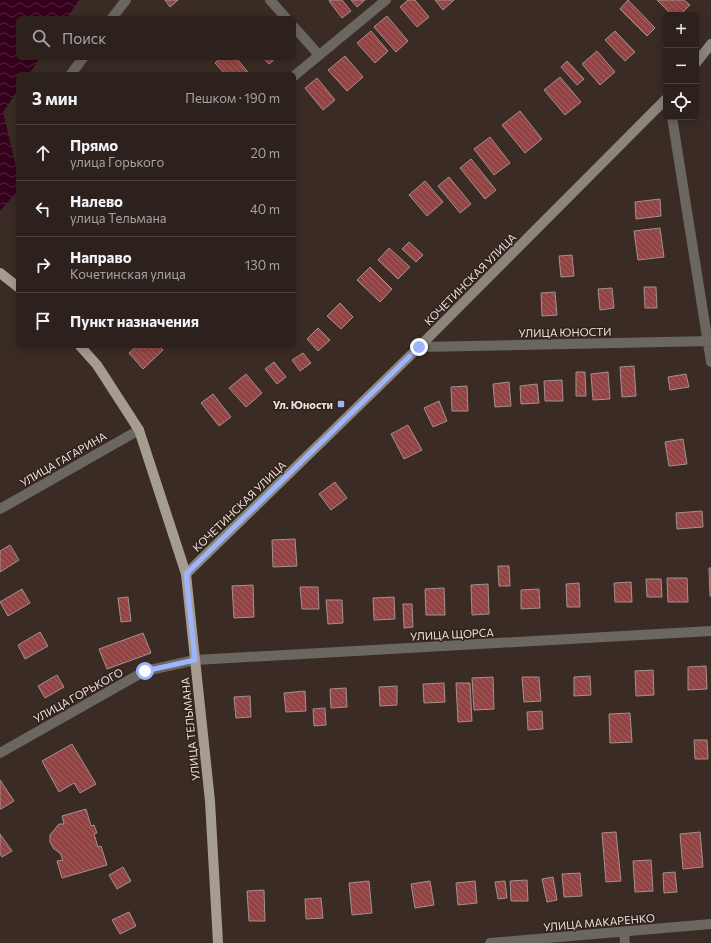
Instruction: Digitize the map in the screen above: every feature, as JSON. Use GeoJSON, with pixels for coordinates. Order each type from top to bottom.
{"type":"FeatureCollection","features":[{"type":"Feature","properties":{"kind":"main road"},"geometry":{"type":"LineString","coordinates":[[699,59],[711,44]]}},
{"type":"Feature","properties":{"kind":"main road","name":"КОЧЕТИНСКАЯ УЛИЦА"},"geometry":{"type":"LineString","coordinates":[[186,574],[419,347],[663,102]]}},
{"type":"Feature","properties":{"kind":"main road"},"geometry":{"type":"LineString","coordinates":[[0,273],[16,285]]}},
{"type":"Feature","properties":{"kind":"main road","name":"УЛИЦА ТЕЛЬМАНА"},"geometry":{"type":"LineString","coordinates":[[82,348],[97,366],[139,430],[186,574],[210,801],[218,943]]}},
{"type":"Feature","properties":{"kind":"street"},"geometry":{"type":"LineString","coordinates":[[114,16],[126,0]]}},
{"type":"Feature","properties":{"kind":"street"},"geometry":{"type":"LineString","coordinates":[[270,0],[284,16]]}},
{"type":"Feature","properties":{"kind":"street"},"geometry":{"type":"LineString","coordinates":[[296,74],[386,0]]}},
{"type":"Feature","properties":{"kind":"street"},"geometry":{"type":"LineString","coordinates":[[296,29],[319,55]]}},
{"type":"Feature","properties":{"kind":"street"},"geometry":{"type":"LineString","coordinates":[[73,72],[82,60]]}},
{"type":"Feature","properties":{"kind":"street"},"geometry":{"type":"LineString","coordinates":[[673,120],[710,341],[711,362]]}},
{"type":"Feature","properties":{"kind":"street","name":"УЛИЦА ЮНОСТИ"},"geometry":{"type":"LineString","coordinates":[[419,347],[710,341]]}},
{"type":"Feature","properties":{"kind":"street","name":"УЛИЦА ГАГАРИНА"},"geometry":{"type":"LineString","coordinates":[[0,509],[139,430]]}},
{"type":"Feature","properties":{"kind":"street","name":"УЛИЦА ЩОРСА"},"geometry":{"type":"LineString","coordinates":[[195,660],[711,631]]}},
{"type":"Feature","properties":{"kind":"street","name":"УЛИЦА ГОРЬКОГО"},"geometry":{"type":"LineString","coordinates":[[0,753],[145,671],[195,660]]}},
{"type":"Feature","properties":{"kind":"street","name":"УЛИЦА МАКАРЕНКО"},"geometry":{"type":"LineString","coordinates":[[490,943],[537,941],[711,924]]}},
{"type":"Feature","properties":{"kind":"street"},"geometry":{"type":"LineString","coordinates":[[624,932],[625,943]]}},
{"type":"Feature","properties":{"kind":"water"},"geometry":{"type":"Polygon","coordinates":[[[0,0],[79,0],[68,16],[16,16],[16,60],[39,60],[30,72],[16,72],[16,93],[3,112],[16,167],[16,193],[0,211],[0,0]]]}},
{"type":"Feature","properties":{"kind":"building"},"geometry":{"type":"Polygon","coordinates":[[[165,0],[178,0],[170,7],[165,0]]]}},
{"type":"Feature","properties":{"kind":"building"},"geometry":{"type":"Polygon","coordinates":[[[342,0],[351,11],[342,18],[329,1],[342,0]]]}},
{"type":"Feature","properties":{"kind":"building"},"geometry":{"type":"Polygon","coordinates":[[[351,0],[365,0],[357,7],[351,0]]]}},
{"type":"Feature","properties":{"kind":"building"},"geometry":{"type":"Polygon","coordinates":[[[408,0],[415,0],[429,17],[417,27],[400,7],[408,0]]]}},
{"type":"Feature","properties":{"kind":"building"},"geometry":{"type":"Polygon","coordinates":[[[435,0],[454,0],[443,10],[435,0]]]}},
{"type":"Feature","properties":{"kind":"building"},"geometry":{"type":"Polygon","coordinates":[[[628,0],[655,28],[647,36],[620,9],[628,0]]]}},
{"type":"Feature","properties":{"kind":"building"},"geometry":{"type":"Polygon","coordinates":[[[657,0],[684,0],[690,5],[683,12],[669,12],[657,0]]]}},
{"type":"Feature","properties":{"kind":"building"},"geometry":{"type":"Polygon","coordinates":[[[387,16],[408,41],[396,52],[374,27],[387,16]]]}},
{"type":"Feature","properties":{"kind":"building"},"geometry":{"type":"Polygon","coordinates":[[[371,31],[388,51],[375,63],[357,43],[371,31]]]}},
{"type":"Feature","properties":{"kind":"building"},"geometry":{"type":"Polygon","coordinates":[[[615,31],[635,52],[625,61],[605,40],[615,31]]]}},
{"type":"Feature","properties":{"kind":"building"},"geometry":{"type":"Polygon","coordinates":[[[597,51],[615,72],[600,85],[582,64],[597,51]]]}},
{"type":"Feature","properties":{"kind":"building"},"geometry":{"type":"Polygon","coordinates":[[[345,56],[363,77],[347,91],[328,70],[345,56]]]}},
{"type":"Feature","properties":{"kind":"building"},"geometry":{"type":"Polygon","coordinates":[[[219,60],[238,60],[248,72],[223,72],[215,63],[219,60]]]}},
{"type":"Feature","properties":{"kind":"building"},"geometry":{"type":"Polygon","coordinates":[[[265,60],[274,60],[269,64],[265,60]]]}},
{"type":"Feature","properties":{"kind":"building"},"geometry":{"type":"Polygon","coordinates":[[[567,61],[584,79],[577,85],[561,67],[567,61]]]}},
{"type":"Feature","properties":{"kind":"building"},"geometry":{"type":"Polygon","coordinates":[[[560,77],[581,102],[565,115],[544,90],[560,77]]]}},
{"type":"Feature","properties":{"kind":"building"},"geometry":{"type":"Polygon","coordinates":[[[317,78],[335,100],[323,110],[305,88],[317,78]]]}},
{"type":"Feature","properties":{"kind":"building"},"geometry":{"type":"Polygon","coordinates":[[[520,111],[542,139],[525,153],[502,125],[520,111]]]}},
{"type":"Feature","properties":{"kind":"building"},"geometry":{"type":"Polygon","coordinates":[[[490,137],[510,163],[494,175],[474,149],[490,137]]]}},
{"type":"Feature","properties":{"kind":"building"},"geometry":{"type":"Polygon","coordinates":[[[471,159],[496,190],[485,199],[460,168],[471,159]]]}},
{"type":"Feature","properties":{"kind":"building"},"geometry":{"type":"Polygon","coordinates":[[[449,177],[471,204],[460,213],[438,186],[449,177]]]}},
{"type":"Feature","properties":{"kind":"building"},"geometry":{"type":"Polygon","coordinates":[[[425,181],[443,202],[427,216],[409,195],[425,181]]]}},
{"type":"Feature","properties":{"kind":"building"},"geometry":{"type":"Polygon","coordinates":[[[660,199],[661,216],[636,219],[635,202],[660,199]]]}},
{"type":"Feature","properties":{"kind":"building"},"geometry":{"type":"Polygon","coordinates":[[[660,228],[664,257],[638,260],[634,231],[660,228]]]}},
{"type":"Feature","properties":{"kind":"building"},"geometry":{"type":"Polygon","coordinates":[[[409,242],[423,255],[416,262],[402,249],[409,242]]]}},
{"type":"Feature","properties":{"kind":"building"},"geometry":{"type":"Polygon","coordinates":[[[389,248],[410,267],[398,279],[378,260],[389,248]]]}},
{"type":"Feature","properties":{"kind":"building"},"geometry":{"type":"Polygon","coordinates":[[[572,255],[574,276],[561,277],[559,256],[572,255]]]}},
{"type":"Feature","properties":{"kind":"building"},"geometry":{"type":"Polygon","coordinates":[[[370,267],[392,289],[380,302],[357,280],[370,267]]]}},
{"type":"Feature","properties":{"kind":"building"},"geometry":{"type":"Polygon","coordinates":[[[644,287],[656,287],[657,308],[645,308],[644,287]]]}},
{"type":"Feature","properties":{"kind":"building"},"geometry":{"type":"Polygon","coordinates":[[[612,288],[614,308],[600,310],[598,289],[612,288]]]}},
{"type":"Feature","properties":{"kind":"building"},"geometry":{"type":"Polygon","coordinates":[[[555,292],[557,315],[542,316],[541,293],[555,292]]]}},
{"type":"Feature","properties":{"kind":"building"},"geometry":{"type":"Polygon","coordinates":[[[340,303],[353,317],[341,329],[327,316],[340,303]]]}},
{"type":"Feature","properties":{"kind":"building"},"geometry":{"type":"Polygon","coordinates":[[[318,328],[330,340],[318,351],[307,339],[318,328]]]}},
{"type":"Feature","properties":{"kind":"building"},"geometry":{"type":"Polygon","coordinates":[[[135,348],[161,348],[163,350],[143,369],[129,353],[135,348]]]}},
{"type":"Feature","properties":{"kind":"building"},"geometry":{"type":"Polygon","coordinates":[[[303,353],[311,363],[300,371],[292,360],[303,353]]]}},
{"type":"Feature","properties":{"kind":"building"},"geometry":{"type":"Polygon","coordinates":[[[274,362],[286,377],[277,384],[265,369],[274,362]]]}},
{"type":"Feature","properties":{"kind":"building"},"geometry":{"type":"Polygon","coordinates":[[[634,366],[636,396],[622,397],[620,367],[634,366]]]}},
{"type":"Feature","properties":{"kind":"building"},"geometry":{"type":"Polygon","coordinates":[[[576,372],[585,372],[586,396],[576,396],[576,372]]]}},
{"type":"Feature","properties":{"kind":"building"},"geometry":{"type":"Polygon","coordinates":[[[608,372],[610,399],[593,400],[591,374],[608,372]]]}},
{"type":"Feature","properties":{"kind":"building"},"geometry":{"type":"Polygon","coordinates":[[[246,374],[262,393],[246,407],[229,388],[246,374]]]}},
{"type":"Feature","properties":{"kind":"building"},"geometry":{"type":"Polygon","coordinates":[[[686,374],[689,387],[670,390],[668,377],[686,374]]]}},
{"type":"Feature","properties":{"kind":"building"},"geometry":{"type":"Polygon","coordinates":[[[562,380],[563,401],[545,401],[544,381],[562,380]]]}},
{"type":"Feature","properties":{"kind":"building"},"geometry":{"type":"Polygon","coordinates":[[[509,382],[511,406],[495,407],[493,384],[509,382]]]}},
{"type":"Feature","properties":{"kind":"building"},"geometry":{"type":"Polygon","coordinates":[[[537,384],[539,403],[521,404],[520,386],[537,384]]]}},
{"type":"Feature","properties":{"kind":"building"},"geometry":{"type":"Polygon","coordinates":[[[467,386],[468,411],[452,411],[451,387],[467,386]]]}},
{"type":"Feature","properties":{"kind":"building"},"geometry":{"type":"Polygon","coordinates":[[[213,394],[231,417],[219,426],[201,403],[213,394]]]}},
{"type":"Feature","properties":{"kind":"building"},"geometry":{"type":"Polygon","coordinates":[[[439,401],[447,421],[433,427],[424,408],[439,401]]]}},
{"type":"Feature","properties":{"kind":"building"},"geometry":{"type":"Polygon","coordinates":[[[408,425],[422,450],[404,459],[391,434],[408,425]]]}},
{"type":"Feature","properties":{"kind":"building"},"geometry":{"type":"Polygon","coordinates":[[[683,439],[687,464],[669,466],[665,442],[683,439]]]}},
{"type":"Feature","properties":{"kind":"building"},"geometry":{"type":"Polygon","coordinates":[[[335,482],[347,498],[331,510],[319,494],[335,482]]]}},
{"type":"Feature","properties":{"kind":"building"},"geometry":{"type":"Polygon","coordinates":[[[702,511],[703,527],[677,529],[676,513],[702,511]]]}},
{"type":"Feature","properties":{"kind":"building"},"geometry":{"type":"Polygon","coordinates":[[[295,539],[297,566],[273,567],[272,540],[295,539]]]}},
{"type":"Feature","properties":{"kind":"building"},"geometry":{"type":"Polygon","coordinates":[[[10,545],[19,560],[0,572],[0,551],[10,545]]]}},
{"type":"Feature","properties":{"kind":"building"},"geometry":{"type":"Polygon","coordinates":[[[498,566],[509,566],[510,586],[499,586],[498,566]]]}},
{"type":"Feature","properties":{"kind":"building"},"geometry":{"type":"Polygon","coordinates":[[[709,568],[711,568],[711,596],[710,596],[709,568]]]}},
{"type":"Feature","properties":{"kind":"building"},"geometry":{"type":"Polygon","coordinates":[[[667,578],[687,578],[688,602],[668,602],[667,578]]]}},
{"type":"Feature","properties":{"kind":"building"},"geometry":{"type":"Polygon","coordinates":[[[646,579],[661,579],[662,597],[647,597],[646,579]]]}},
{"type":"Feature","properties":{"kind":"building"},"geometry":{"type":"Polygon","coordinates":[[[631,582],[632,602],[615,602],[614,583],[631,582]]]}},
{"type":"Feature","properties":{"kind":"building"},"geometry":{"type":"Polygon","coordinates":[[[579,583],[580,607],[567,607],[566,584],[579,583]]]}},
{"type":"Feature","properties":{"kind":"building"},"geometry":{"type":"Polygon","coordinates":[[[488,584],[489,614],[472,615],[471,585],[488,584]]]}},
{"type":"Feature","properties":{"kind":"building"},"geometry":{"type":"Polygon","coordinates":[[[253,585],[254,617],[234,618],[232,586],[253,585]]]}},
{"type":"Feature","properties":{"kind":"building"},"geometry":{"type":"Polygon","coordinates":[[[300,587],[318,587],[319,609],[302,609],[300,587]]]}},
{"type":"Feature","properties":{"kind":"building"},"geometry":{"type":"Polygon","coordinates":[[[444,588],[445,615],[426,615],[425,589],[444,588]]]}},
{"type":"Feature","properties":{"kind":"building"},"geometry":{"type":"Polygon","coordinates":[[[22,589],[30,603],[8,616],[0,602],[22,589]]]}},
{"type":"Feature","properties":{"kind":"building"},"geometry":{"type":"Polygon","coordinates":[[[539,589],[540,608],[521,609],[521,590],[539,589]]]}},
{"type":"Feature","properties":{"kind":"building"},"geometry":{"type":"Polygon","coordinates":[[[128,597],[131,621],[121,622],[118,598],[128,597]]]}},
{"type":"Feature","properties":{"kind":"building"},"geometry":{"type":"Polygon","coordinates":[[[394,597],[395,619],[374,620],[373,598],[394,597]]]}},
{"type":"Feature","properties":{"kind":"building"},"geometry":{"type":"Polygon","coordinates":[[[326,600],[342,600],[343,623],[328,624],[326,600]]]}},
{"type":"Feature","properties":{"kind":"building"},"geometry":{"type":"Polygon","coordinates":[[[403,604],[412,604],[413,627],[404,628],[403,604]]]}},
{"type":"Feature","properties":{"kind":"building"},"geometry":{"type":"Polygon","coordinates":[[[40,632],[48,646],[25,659],[18,645],[40,632]]]}},
{"type":"Feature","properties":{"kind":"building"},"geometry":{"type":"Polygon","coordinates":[[[143,633],[151,653],[107,669],[99,649],[143,633]]]}},
{"type":"Feature","properties":{"kind":"building"},"geometry":{"type":"Polygon","coordinates":[[[706,666],[707,689],[688,690],[688,667],[706,666]]]}},
{"type":"Feature","properties":{"kind":"building"},"geometry":{"type":"Polygon","coordinates":[[[653,670],[654,695],[636,696],[635,671],[653,670]]]}},
{"type":"Feature","properties":{"kind":"building"},"geometry":{"type":"Polygon","coordinates":[[[57,675],[64,687],[45,698],[38,686],[57,675]]]}},
{"type":"Feature","properties":{"kind":"building"},"geometry":{"type":"Polygon","coordinates":[[[590,676],[591,695],[574,696],[574,677],[590,676]]]}},
{"type":"Feature","properties":{"kind":"building"},"geometry":{"type":"Polygon","coordinates":[[[493,677],[494,709],[474,710],[472,678],[493,677]]]}},
{"type":"Feature","properties":{"kind":"building"},"geometry":{"type":"Polygon","coordinates":[[[522,677],[539,677],[541,701],[524,702],[522,677]]]}},
{"type":"Feature","properties":{"kind":"building"},"geometry":{"type":"Polygon","coordinates":[[[444,683],[445,702],[424,703],[423,684],[444,683]]]}},
{"type":"Feature","properties":{"kind":"building"},"geometry":{"type":"Polygon","coordinates":[[[456,683],[470,683],[472,721],[458,722],[456,683]]]}},
{"type":"Feature","properties":{"kind":"building"},"geometry":{"type":"Polygon","coordinates":[[[397,686],[397,705],[380,706],[379,687],[397,686]]]}},
{"type":"Feature","properties":{"kind":"building"},"geometry":{"type":"Polygon","coordinates":[[[346,688],[347,707],[331,708],[330,689],[346,688]]]}},
{"type":"Feature","properties":{"kind":"building"},"geometry":{"type":"Polygon","coordinates":[[[305,691],[306,711],[286,712],[284,693],[305,691]]]}},
{"type":"Feature","properties":{"kind":"building"},"geometry":{"type":"Polygon","coordinates":[[[250,696],[251,717],[236,718],[234,697],[250,696]]]}},
{"type":"Feature","properties":{"kind":"building"},"geometry":{"type":"Polygon","coordinates":[[[325,708],[326,725],[314,726],[313,709],[325,708]]]}},
{"type":"Feature","properties":{"kind":"building"},"geometry":{"type":"Polygon","coordinates":[[[542,711],[543,729],[528,730],[527,712],[542,711]]]}},
{"type":"Feature","properties":{"kind":"building"},"geometry":{"type":"Polygon","coordinates":[[[630,713],[632,742],[610,743],[609,714],[630,713]]]}},
{"type":"Feature","properties":{"kind":"building"},"geometry":{"type":"Polygon","coordinates":[[[694,740],[707,740],[708,759],[695,759],[694,740]]]}},
{"type":"Feature","properties":{"kind":"building"},"geometry":{"type":"Polygon","coordinates":[[[72,744],[96,784],[80,793],[74,783],[59,792],[42,761],[72,744]]]}},
{"type":"Feature","properties":{"kind":"building"},"geometry":{"type":"Polygon","coordinates":[[[0,780],[14,801],[1,809],[0,809],[0,780]]]}},
{"type":"Feature","properties":{"kind":"building"},"geometry":{"type":"Polygon","coordinates":[[[86,809],[91,826],[94,825],[97,833],[94,834],[98,847],[101,846],[107,865],[62,878],[57,861],[63,860],[60,853],[54,849],[50,842],[50,835],[59,824],[64,824],[62,816],[86,809]]]}},
{"type":"Feature","properties":{"kind":"building"},"geometry":{"type":"Polygon","coordinates":[[[616,832],[621,881],[606,882],[602,833],[616,832]]]}},
{"type":"Feature","properties":{"kind":"building"},"geometry":{"type":"Polygon","coordinates":[[[700,832],[703,867],[683,869],[680,834],[700,832]]]}},
{"type":"Feature","properties":{"kind":"building"},"geometry":{"type":"Polygon","coordinates":[[[0,834],[12,851],[2,857],[0,854],[0,834]]]}},
{"type":"Feature","properties":{"kind":"building"},"geometry":{"type":"Polygon","coordinates":[[[651,860],[653,891],[635,892],[633,861],[651,860]]]}},
{"type":"Feature","properties":{"kind":"building"},"geometry":{"type":"Polygon","coordinates":[[[123,867],[131,881],[117,889],[109,875],[123,867]]]}},
{"type":"Feature","properties":{"kind":"building"},"geometry":{"type":"Polygon","coordinates":[[[675,872],[677,892],[664,893],[663,873],[675,872]]]}},
{"type":"Feature","properties":{"kind":"building"},"geometry":{"type":"Polygon","coordinates":[[[580,873],[582,896],[564,897],[562,874],[580,873]]]}},
{"type":"Feature","properties":{"kind":"building"},"geometry":{"type":"Polygon","coordinates":[[[553,877],[557,900],[547,902],[542,879],[553,877]]]}},
{"type":"Feature","properties":{"kind":"building"},"geometry":{"type":"Polygon","coordinates":[[[527,880],[528,901],[511,901],[510,881],[527,880]]]}},
{"type":"Feature","properties":{"kind":"building"},"geometry":{"type":"Polygon","coordinates":[[[369,881],[372,913],[352,915],[349,883],[369,881]]]}},
{"type":"Feature","properties":{"kind":"building"},"geometry":{"type":"Polygon","coordinates":[[[430,881],[434,905],[415,908],[411,884],[430,881]]]}},
{"type":"Feature","properties":{"kind":"building"},"geometry":{"type":"Polygon","coordinates":[[[475,881],[477,903],[458,905],[456,883],[475,881]]]}},
{"type":"Feature","properties":{"kind":"building"},"geometry":{"type":"Polygon","coordinates":[[[505,881],[507,898],[498,899],[495,882],[505,881]]]}},
{"type":"Feature","properties":{"kind":"building"},"geometry":{"type":"Polygon","coordinates":[[[264,890],[265,921],[249,921],[247,891],[264,890]]]}},
{"type":"Feature","properties":{"kind":"building"},"geometry":{"type":"Polygon","coordinates":[[[321,898],[323,918],[306,919],[305,899],[321,898]]]}},
{"type":"Feature","properties":{"kind":"building"},"geometry":{"type":"Polygon","coordinates":[[[129,912],[136,926],[120,934],[112,920],[129,912]]]}},
{"type":"Feature","properties":{"kind":"place","name":"Ул. Юности"},"geometry":{"type":"Point","coordinates":[341,404]}},
{"type":"Feature","properties":{"kind":"route"},"geometry":{"type":"LineString","coordinates":[[145,671],[195,660],[186,574],[419,347]]}}]}
